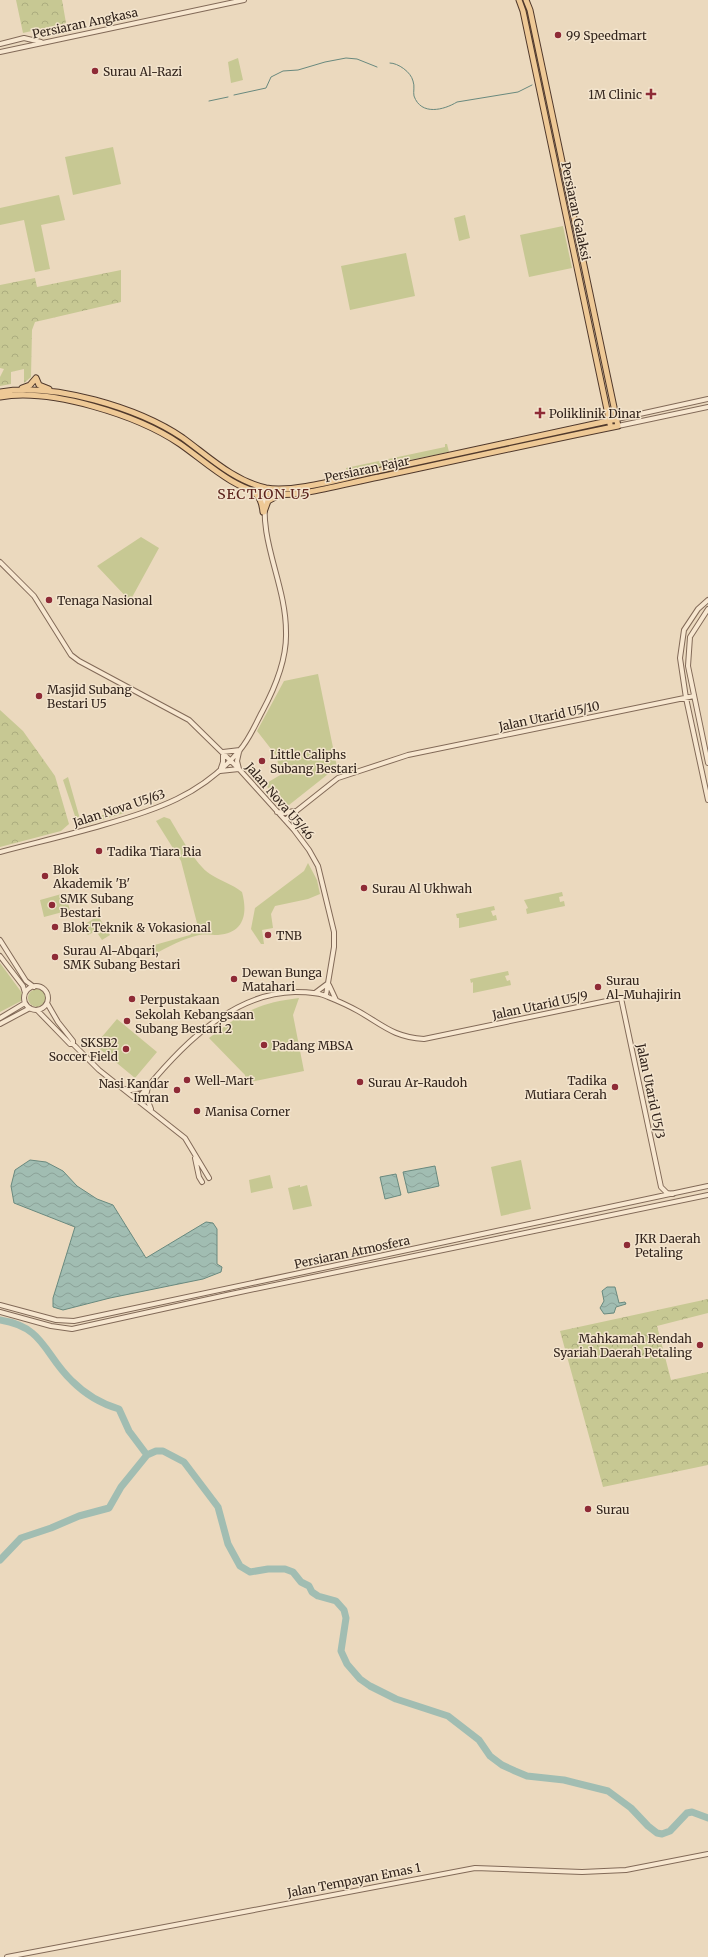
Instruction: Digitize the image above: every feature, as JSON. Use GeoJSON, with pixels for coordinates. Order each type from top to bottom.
{"type":"FeatureCollection","features":[{"type":"Feature","properties":{"kind":"main road","name":"Persiaran Galaksi"},"geometry":{"type":"LineString","coordinates":[[519,0],[611,427]]}},
{"type":"Feature","properties":{"kind":"main road","name":"Persiaran Galaksi"},"geometry":{"type":"LineString","coordinates":[[526,0],[530,10],[618,426]]}},
{"type":"Feature","properties":{"kind":"main road"},"geometry":{"type":"LineString","coordinates":[[0,392],[30,386],[36,378],[39,385],[42,387],[61,393]]}},
{"type":"Feature","properties":{"kind":"main road"},"geometry":{"type":"LineString","coordinates":[[13,389],[61,393],[116,406],[155,422],[182,438],[232,474],[266,491]]}},
{"type":"Feature","properties":{"kind":"main road","name":"Persiaran Fajar"},"geometry":{"type":"LineString","coordinates":[[0,397],[33,396],[60,400],[114,413],[132,420],[178,443],[242,486],[282,494],[345,484],[618,426]]}},
{"type":"Feature","properties":{"kind":"main road","name":"Persiaran Fajar"},"geometry":{"type":"LineString","coordinates":[[266,491],[344,478],[617,419]]}},
{"type":"Feature","properties":{"kind":"main road"},"geometry":{"type":"LineString","coordinates":[[242,486],[258,497],[262,503],[264,512]]}},
{"type":"Feature","properties":{"kind":"main road"},"geometry":{"type":"LineString","coordinates":[[264,512],[268,501],[273,497],[282,494]]}},
{"type":"Feature","properties":{"kind":"street","name":"Persiaran Angkasa"},"geometry":{"type":"LineString","coordinates":[[0,52],[244,0]]}},
{"type":"Feature","properties":{"kind":"street"},"geometry":{"type":"LineString","coordinates":[[0,44],[24,38],[43,42]]}},
{"type":"Feature","properties":{"kind":"street","name":"Persiaran Fajar"},"geometry":{"type":"LineString","coordinates":[[617,419],[708,400]]}},
{"type":"Feature","properties":{"kind":"street","name":"Persiaran Fajar"},"geometry":{"type":"LineString","coordinates":[[618,426],[708,407]]}},
{"type":"Feature","properties":{"kind":"street","name":"Jalan Nova U5/63"},"geometry":{"type":"LineString","coordinates":[[0,852],[75,833],[153,810],[184,796],[220,771],[240,750],[267,703],[280,671],[285,651],[286,616],[281,586],[266,537],[264,512],[266,491]]}},
{"type":"Feature","properties":{"kind":"street","name":"Jalan Nova U5/46"},"geometry":{"type":"LineString","coordinates":[[0,562],[34,596],[70,655],[78,661],[189,720],[240,769],[294,830],[318,866],[332,917],[334,947],[326,995]]}},
{"type":"Feature","properties":{"kind":"street"},"geometry":{"type":"LineString","coordinates":[[708,600],[698,609],[684,630],[680,666],[708,800]]}},
{"type":"Feature","properties":{"kind":"street"},"geometry":{"type":"LineString","coordinates":[[708,609],[690,637],[688,666],[708,763]]}},
{"type":"Feature","properties":{"kind":"street","name":"Jalan Utarid U5/10"},"geometry":{"type":"LineString","coordinates":[[285,820],[338,778],[408,755],[694,696]]}},
{"type":"Feature","properties":{"kind":"street"},"geometry":{"type":"LineString","coordinates":[[240,750],[238,761],[240,769],[220,771],[223,762],[223,752],[240,750]]}},
{"type":"Feature","properties":{"kind":"street"},"geometry":{"type":"LineString","coordinates":[[277,812],[285,813],[297,810]]}},
{"type":"Feature","properties":{"kind":"street"},"geometry":{"type":"LineString","coordinates":[[294,830],[294,816],[297,810]]}},
{"type":"Feature","properties":{"kind":"street"},"geometry":{"type":"LineString","coordinates":[[0,940],[26,981],[34,986],[42,988],[47,993],[47,1003],[58,1022],[74,1044],[99,1070],[137,1100],[151,1109],[185,1138],[210,1178]]}},
{"type":"Feature","properties":{"kind":"street"},"geometry":{"type":"LineString","coordinates":[[0,956],[23,986],[25,1003],[30,1008],[37,1010],[70,1044],[74,1044]]}},
{"type":"Feature","properties":{"kind":"street"},"geometry":{"type":"LineString","coordinates":[[313,994],[318,992],[328,983],[336,1000]]}},
{"type":"Feature","properties":{"kind":"street"},"geometry":{"type":"LineString","coordinates":[[25,994],[34,986]]}},
{"type":"Feature","properties":{"kind":"street"},"geometry":{"type":"LineString","coordinates":[[137,1100],[177,1054],[198,1035],[237,1007],[268,995],[285,992],[326,995]]}},
{"type":"Feature","properties":{"kind":"street","name":"Jalan Utarid U5/9"},"geometry":{"type":"LineString","coordinates":[[326,995],[358,1011],[390,1032],[406,1037],[424,1039],[621,998]]}},
{"type":"Feature","properties":{"kind":"street","name":"Jalan Utarid U5/3"},"geometry":{"type":"LineString","coordinates":[[621,998],[661,1187]]}},
{"type":"Feature","properties":{"kind":"street"},"geometry":{"type":"LineString","coordinates":[[0,1018],[25,1003]]}},
{"type":"Feature","properties":{"kind":"street"},"geometry":{"type":"LineString","coordinates":[[37,1010],[42,1008],[47,1003]]}},
{"type":"Feature","properties":{"kind":"street"},"geometry":{"type":"LineString","coordinates":[[0,1024],[30,1008]]}},
{"type":"Feature","properties":{"kind":"street"},"geometry":{"type":"LineString","coordinates":[[124,1089],[131,1090],[148,1087]]}},
{"type":"Feature","properties":{"kind":"street"},"geometry":{"type":"LineString","coordinates":[[148,1087],[146,1096],[151,1109]]}},
{"type":"Feature","properties":{"kind":"street"},"geometry":{"type":"LineString","coordinates":[[195,1156],[199,1177],[202,1182]]}},
{"type":"Feature","properties":{"kind":"street","name":"Persiaran Atmosfera"},"geometry":{"type":"LineString","coordinates":[[0,1305],[56,1320],[74,1321],[708,1186]]}},
{"type":"Feature","properties":{"kind":"street"},"geometry":{"type":"LineString","coordinates":[[653,1198],[657,1195],[661,1187],[663,1191],[673,1194]]}},
{"type":"Feature","properties":{"kind":"street","name":"Persiaran Atmosfera"},"geometry":{"type":"LineString","coordinates":[[0,1312],[51,1326],[72,1329],[225,1295],[708,1195]]}},
{"type":"Feature","properties":{"kind":"street"},"geometry":{"type":"LineString","coordinates":[[619,1214],[624,1204]]}},
{"type":"Feature","properties":{"kind":"street"},"geometry":{"type":"LineString","coordinates":[[616,1206],[625,1212]]}},
{"type":"Feature","properties":{"kind":"street","name":"Jalan Tempayan Emas 1"},"geometry":{"type":"LineString","coordinates":[[7,1957],[475,1868],[582,1872],[626,1870],[708,1854]]}},
{"type":"Feature","properties":{"kind":"green space"},"geometry":{"type":"Polygon","coordinates":[[[16,0],[62,0],[66,23],[23,33],[16,0]]]}},
{"type":"Feature","properties":{"kind":"green space"},"geometry":{"type":"Polygon","coordinates":[[[238,58],[243,80],[231,83],[228,62],[238,58]]]}},
{"type":"Feature","properties":{"kind":"green space"},"geometry":{"type":"Polygon","coordinates":[[[113,147],[121,184],[73,195],[65,157],[113,147]]]}},
{"type":"Feature","properties":{"kind":"green space"},"geometry":{"type":"Polygon","coordinates":[[[59,195],[65,220],[41,225],[50,269],[35,272],[24,220],[0,225],[0,208],[59,195]]]}},
{"type":"Feature","properties":{"kind":"green space"},"geometry":{"type":"Polygon","coordinates":[[[465,215],[470,238],[459,241],[454,218],[465,215]]]}},
{"type":"Feature","properties":{"kind":"green space"},"geometry":{"type":"Polygon","coordinates":[[[563,226],[572,268],[529,277],[520,235],[563,226]]]}},
{"type":"Feature","properties":{"kind":"green space"},"geometry":{"type":"Polygon","coordinates":[[[406,253],[415,296],[350,310],[341,266],[406,253]]]}},
{"type":"Feature","properties":{"kind":"green space"},"geometry":{"type":"Polygon","coordinates":[[[121,270],[121,302],[35,322],[32,330],[31,377],[24,383],[24,369],[11,372],[11,384],[0,386],[0,377],[4,369],[0,368],[0,285],[35,278],[37,287],[121,270]]]}},
{"type":"Feature","properties":{"kind":"green space"},"geometry":{"type":"Polygon","coordinates":[[[605,424],[605,426],[458,458],[457,456],[605,424]]]}},
{"type":"Feature","properties":{"kind":"green space"},"geometry":{"type":"Polygon","coordinates":[[[445,444],[447,444],[449,452],[347,473],[346,468],[445,447],[445,444]]]}},
{"type":"Feature","properties":{"kind":"green space"},"geometry":{"type":"Polygon","coordinates":[[[141,537],[159,548],[130,601],[97,566],[141,537]]]}},
{"type":"Feature","properties":{"kind":"green space"},"geometry":{"type":"Polygon","coordinates":[[[318,674],[337,767],[289,805],[280,803],[265,784],[282,774],[275,754],[257,731],[284,681],[318,674]]]}},
{"type":"Feature","properties":{"kind":"green space"},"geometry":{"type":"Polygon","coordinates":[[[0,710],[23,731],[55,776],[69,824],[61,831],[0,847],[0,710]]]}},
{"type":"Feature","properties":{"kind":"green space"},"geometry":{"type":"Polygon","coordinates":[[[68,777],[80,819],[83,820],[123,810],[122,806],[125,810],[124,813],[86,825],[77,822],[63,780],[68,777]]]}},
{"type":"Feature","properties":{"kind":"green space"},"geometry":{"type":"Polygon","coordinates":[[[164,817],[170,819],[188,849],[205,870],[242,892],[244,900],[244,915],[239,926],[234,931],[218,935],[201,935],[193,937],[153,955],[149,952],[151,946],[190,935],[195,930],[197,923],[181,861],[156,821],[164,817]]]}},
{"type":"Feature","properties":{"kind":"green space"},"geometry":{"type":"Polygon","coordinates":[[[308,863],[317,880],[320,894],[308,899],[275,906],[271,914],[273,928],[262,930],[264,944],[261,944],[251,929],[255,908],[304,871],[308,863]]]}},
{"type":"Feature","properties":{"kind":"green space"},"geometry":{"type":"Polygon","coordinates":[[[562,892],[563,896],[559,897],[560,902],[564,901],[565,906],[527,914],[526,909],[528,908],[524,900],[562,892]]]}},
{"type":"Feature","properties":{"kind":"green space"},"geometry":{"type":"Polygon","coordinates":[[[65,893],[70,910],[44,917],[40,900],[65,893]]]}},
{"type":"Feature","properties":{"kind":"green space"},"geometry":{"type":"Polygon","coordinates":[[[494,906],[495,910],[491,911],[493,916],[496,915],[497,920],[459,928],[459,918],[457,918],[456,914],[494,906]]]}},
{"type":"Feature","properties":{"kind":"green space"},"geometry":{"type":"Polygon","coordinates":[[[98,916],[110,935],[102,940],[96,931],[88,935],[82,926],[98,916]]]}},
{"type":"Feature","properties":{"kind":"green space"},"geometry":{"type":"Polygon","coordinates":[[[0,963],[22,993],[21,1001],[0,1012],[0,963]]]}},
{"type":"Feature","properties":{"kind":"green space"},"geometry":{"type":"Polygon","coordinates":[[[508,971],[509,975],[505,976],[507,981],[510,980],[511,985],[473,993],[473,982],[471,983],[470,979],[508,971]]]}},
{"type":"Feature","properties":{"kind":"green space"},"geometry":{"type":"Polygon","coordinates":[[[37,989],[43,992],[46,998],[43,1004],[37,1007],[31,1004],[28,998],[31,992],[37,989]]]}},
{"type":"Feature","properties":{"kind":"green space"},"geometry":{"type":"Polygon","coordinates":[[[299,998],[293,1015],[304,1071],[245,1083],[245,1075],[209,1038],[251,1010],[284,1000],[299,998]]]}},
{"type":"Feature","properties":{"kind":"green space","name":"SKSB2 Soccer Field"},"geometry":{"type":"Polygon","coordinates":[[[117,1019],[157,1052],[135,1078],[95,1045],[117,1019]]]}},
{"type":"Feature","properties":{"kind":"green space"},"geometry":{"type":"Polygon","coordinates":[[[521,1160],[531,1209],[501,1216],[491,1167],[521,1160]]]}},
{"type":"Feature","properties":{"kind":"green space"},"geometry":{"type":"Polygon","coordinates":[[[270,1175],[273,1188],[251,1193],[249,1180],[270,1175]]]}},
{"type":"Feature","properties":{"kind":"green space"},"geometry":{"type":"Polygon","coordinates":[[[300,1185],[300,1187],[307,1185],[312,1206],[293,1210],[288,1188],[300,1185]]]}},
{"type":"Feature","properties":{"kind":"green space"},"geometry":{"type":"Polygon","coordinates":[[[708,1299],[708,1313],[657,1326],[671,1380],[708,1372],[708,1465],[603,1487],[560,1331],[708,1299]]]}},
{"type":"Feature","properties":{"kind":"water"},"geometry":{"type":"Polygon","coordinates":[[[30,1160],[46,1162],[63,1171],[77,1186],[97,1199],[113,1205],[146,1258],[206,1222],[213,1223],[217,1229],[217,1264],[222,1267],[221,1272],[203,1279],[110,1298],[63,1310],[53,1307],[53,1298],[75,1227],[14,1203],[11,1186],[15,1170],[30,1160]]]}},
{"type":"Feature","properties":{"kind":"water"},"geometry":{"type":"Polygon","coordinates":[[[435,1166],[439,1186],[408,1193],[403,1172],[435,1166]]]}},
{"type":"Feature","properties":{"kind":"water"},"geometry":{"type":"Polygon","coordinates":[[[396,1174],[401,1195],[385,1199],[380,1177],[396,1174]]]}},
{"type":"Feature","properties":{"kind":"water"},"geometry":{"type":"Polygon","coordinates":[[[607,1287],[615,1287],[619,1303],[625,1302],[626,1304],[616,1307],[614,1313],[604,1314],[600,1308],[604,1301],[602,1291],[607,1287]]]}},
{"type":"Feature","properties":{"kind":"waterway"},"geometry":{"type":"LineString","coordinates":[[234,95],[266,88],[271,77],[283,71],[298,70],[325,62],[346,58],[357,59],[377,67]]}},
{"type":"Feature","properties":{"kind":"waterway"},"geometry":{"type":"LineString","coordinates":[[390,63],[400,66],[410,74],[414,83],[414,96],[417,102],[427,109],[433,110],[440,109],[457,102],[518,92],[532,85]]}},
{"type":"Feature","properties":{"kind":"waterway"},"geometry":{"type":"LineString","coordinates":[[209,101],[228,97]]}},
{"type":"Feature","properties":{"kind":"waterway"},"geometry":{"type":"LineString","coordinates":[[0,1320],[26,1329],[42,1343],[63,1371],[77,1386],[94,1398],[119,1409],[129,1431],[147,1455],[156,1451],[163,1451],[184,1462],[218,1507],[228,1544],[240,1566],[250,1572],[268,1569],[285,1569],[293,1572],[301,1582],[309,1586],[312,1592],[318,1596],[336,1601],[344,1610],[346,1618],[341,1651],[347,1664],[360,1679],[370,1686],[396,1699],[448,1716],[479,1740],[490,1756],[502,1765],[515,1771],[527,1776],[564,1780],[608,1791],[631,1808],[657,1833],[662,1834],[670,1831],[687,1813],[692,1812],[708,1818]]}},
{"type":"Feature","properties":{"kind":"waterway"},"geometry":{"type":"LineString","coordinates":[[0,1560],[21,1538],[51,1528],[79,1516],[109,1508],[121,1487],[147,1455]]}},
{"type":"Feature","properties":{"kind":"place","name":"99 Speedmart"},"geometry":{"type":"Point","coordinates":[558,35]}},
{"type":"Feature","properties":{"kind":"place","name":"Surau Al-Razi"},"geometry":{"type":"Point","coordinates":[95,71]}},
{"type":"Feature","properties":{"kind":"place","name":"1M Clinic"},"geometry":{"type":"Point","coordinates":[651,94]}},
{"type":"Feature","properties":{"kind":"place","name":"Poliklinik Dinar"},"geometry":{"type":"Point","coordinates":[540,413]}},
{"type":"Feature","properties":{"kind":"place","name":"Tenaga Nasional"},"geometry":{"type":"Point","coordinates":[49,600]}},
{"type":"Feature","properties":{"kind":"place","name":"Masjid Subang Bestari U5"},"geometry":{"type":"Point","coordinates":[39,696]}},
{"type":"Feature","properties":{"kind":"place","name":"Little Caliphs Subang Bestari"},"geometry":{"type":"Point","coordinates":[262,761]}},
{"type":"Feature","properties":{"kind":"place","name":"Tadika Tiara Ria"},"geometry":{"type":"Point","coordinates":[99,851]}},
{"type":"Feature","properties":{"kind":"place","name":"Blok Akademik 'B'"},"geometry":{"type":"Point","coordinates":[45,876]}},
{"type":"Feature","properties":{"kind":"place","name":"Surau Al Ukhwah"},"geometry":{"type":"Point","coordinates":[364,888]}},
{"type":"Feature","properties":{"kind":"place","name":"SMK Subang Bestari"},"geometry":{"type":"Point","coordinates":[52,905]}},
{"type":"Feature","properties":{"kind":"place","name":"Blok Teknik & Vokasional"},"geometry":{"type":"Point","coordinates":[55,927]}},
{"type":"Feature","properties":{"kind":"place","name":"TNB"},"geometry":{"type":"Point","coordinates":[268,935]}},
{"type":"Feature","properties":{"kind":"place","name":"Surau Al-Abqari, SMK Subang Bestari"},"geometry":{"type":"Point","coordinates":[55,957]}},
{"type":"Feature","properties":{"kind":"place","name":"Dewan Bunga Matahari"},"geometry":{"type":"Point","coordinates":[234,979]}},
{"type":"Feature","properties":{"kind":"place","name":"Surau Al-Muhajirin"},"geometry":{"type":"Point","coordinates":[598,987]}},
{"type":"Feature","properties":{"kind":"place","name":"Perpustakaan"},"geometry":{"type":"Point","coordinates":[132,999]}},
{"type":"Feature","properties":{"kind":"place","name":"Sekolah Kebangsaan Subang Bestari 2"},"geometry":{"type":"Point","coordinates":[127,1021]}},
{"type":"Feature","properties":{"kind":"place","name":"Padang MBSA"},"geometry":{"type":"Point","coordinates":[264,1045]}},
{"type":"Feature","properties":{"kind":"place","name":"SKSB2 Soccer Field"},"geometry":{"type":"Point","coordinates":[126,1049]}},
{"type":"Feature","properties":{"kind":"place","name":"Well-Mart"},"geometry":{"type":"Point","coordinates":[187,1080]}},
{"type":"Feature","properties":{"kind":"place","name":"Surau Ar-Raudoh"},"geometry":{"type":"Point","coordinates":[360,1082]}},
{"type":"Feature","properties":{"kind":"place","name":"Tadika Mutiara Cerah"},"geometry":{"type":"Point","coordinates":[615,1087]}},
{"type":"Feature","properties":{"kind":"place","name":"Nasi Kandar Imran"},"geometry":{"type":"Point","coordinates":[177,1090]}},
{"type":"Feature","properties":{"kind":"place","name":"Manisa Corner"},"geometry":{"type":"Point","coordinates":[197,1111]}},
{"type":"Feature","properties":{"kind":"place","name":"JKR Daerah Petaling"},"geometry":{"type":"Point","coordinates":[627,1245]}},
{"type":"Feature","properties":{"kind":"place","name":"Mahkamah Rendah Syariah Daerah Petaling"},"geometry":{"type":"Point","coordinates":[700,1345]}},
{"type":"Feature","properties":{"kind":"place","name":"Surau"},"geometry":{"type":"Point","coordinates":[588,1509]}},
{"type":"Feature","properties":{"kind":"district","name":"SECTION U5"},"geometry":{"type":"Point","coordinates":[264,494]}}]}
